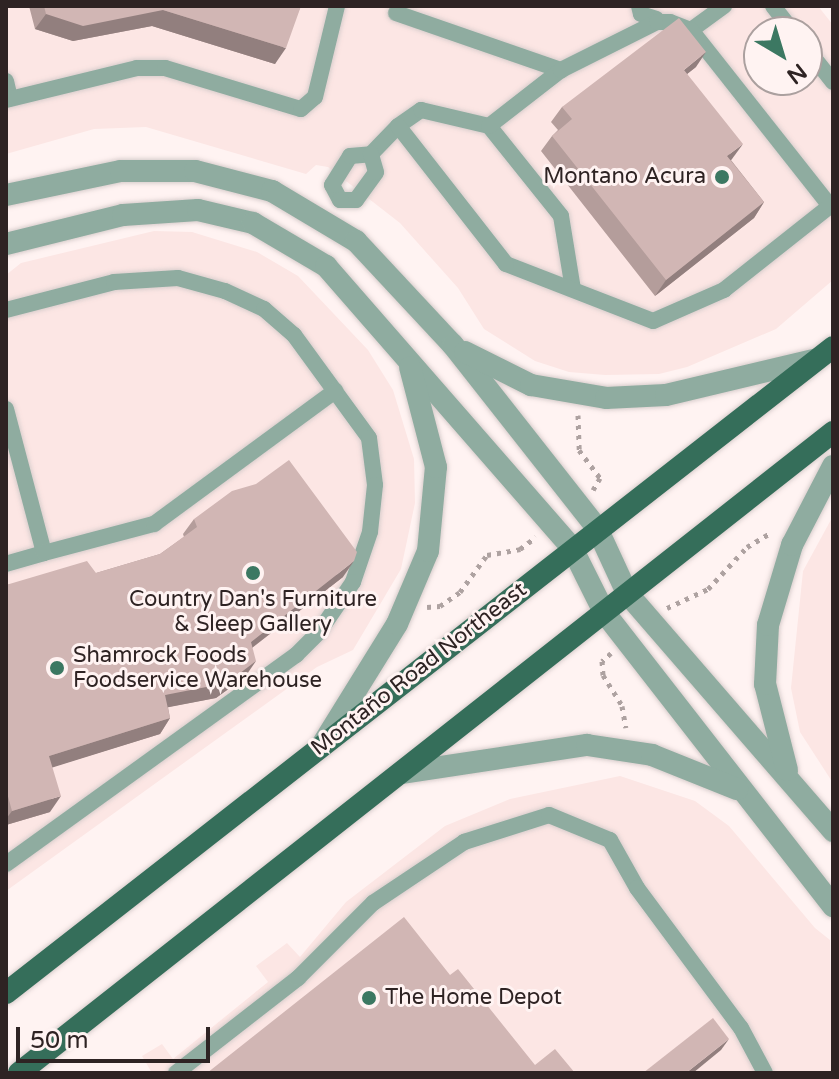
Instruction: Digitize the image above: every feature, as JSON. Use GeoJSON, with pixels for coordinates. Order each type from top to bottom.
{"type":"FeatureCollection","features":[{"type":"Feature","properties":{"kind":"main road","name":"Montaño Road Northeast"},"geometry":{"type":"LineString","coordinates":[[6,993],[597,528],[826,353]]}},
{"type":"Feature","properties":{"kind":"main road"},"geometry":{"type":"LineString","coordinates":[[19,1073],[833,432]]}},
{"type":"Feature","properties":{"kind":"street"},"geometry":{"type":"LineString","coordinates":[[6,195],[121,171],[195,171],[272,191],[328,221],[381,265],[453,345],[597,528],[627,593],[833,831]]}},
{"type":"Feature","properties":{"kind":"street"},"geometry":{"type":"LineString","coordinates":[[6,244],[167,208],[225,214],[279,235],[326,266],[572,548],[604,612],[833,906]]}},
{"type":"Feature","properties":{"kind":"street"},"geometry":{"type":"LineString","coordinates":[[453,345],[531,385],[606,398],[666,395],[826,353]]}},
{"type":"Feature","properties":{"kind":"street"},"geometry":{"type":"LineString","coordinates":[[322,745],[397,624],[428,551],[436,467],[408,358]]}},
{"type":"Feature","properties":{"kind":"street"},"geometry":{"type":"LineString","coordinates":[[789,779],[765,684],[768,625],[792,545],[833,466]]}},
{"type":"Feature","properties":{"kind":"street"},"geometry":{"type":"LineString","coordinates":[[401,773],[587,745],[675,761],[742,791]]}},
{"type":"Feature","properties":{"kind":"lane"},"geometry":{"type":"LineString","coordinates":[[6,81],[8,100],[137,68],[165,68],[301,109],[315,97],[337,6]]}},
{"type":"Feature","properties":{"kind":"lane"},"geometry":{"type":"LineString","coordinates":[[398,126],[506,264],[653,321],[724,290],[832,205],[691,30],[659,16],[641,14],[639,6]]}},
{"type":"Feature","properties":{"kind":"lane"},"geometry":{"type":"LineString","coordinates":[[691,30],[724,6]]}},
{"type":"Feature","properties":{"kind":"lane"},"geometry":{"type":"LineString","coordinates":[[396,13],[561,70]]}},
{"type":"Feature","properties":{"kind":"lane"},"geometry":{"type":"LineString","coordinates":[[489,126],[561,70],[659,16]]}},
{"type":"Feature","properties":{"kind":"lane"},"geometry":{"type":"LineString","coordinates":[[340,200],[332,185],[350,156],[371,154],[398,126],[421,110],[489,126],[561,216],[573,289]]}},
{"type":"Feature","properties":{"kind":"lane"},"geometry":{"type":"LineString","coordinates":[[340,200],[356,200],[376,172],[371,154]]}},
{"type":"Feature","properties":{"kind":"lane"},"geometry":{"type":"LineString","coordinates":[[328,221],[340,200]]}},
{"type":"Feature","properties":{"kind":"lane"},"geometry":{"type":"LineString","coordinates":[[6,310],[114,282],[178,278],[225,291],[264,309],[294,335],[369,438],[375,485],[370,532],[353,582],[319,632],[296,655],[6,864]]}},
{"type":"Feature","properties":{"kind":"lane"},"geometry":{"type":"LineString","coordinates":[[6,564],[154,524],[335,391]]}},
{"type":"Feature","properties":{"kind":"lane"},"geometry":{"type":"LineString","coordinates":[[6,409],[44,553]]}},
{"type":"Feature","properties":{"kind":"lane"},"geometry":{"type":"LineString","coordinates":[[176,1073],[298,978],[373,903],[464,842],[549,815],[610,840],[637,888],[741,1028],[765,1073]]}},
{"type":"Feature","properties":{"kind":"path"},"geometry":{"type":"LineString","coordinates":[[579,406],[576,443],[598,471],[606,495]]}},
{"type":"Feature","properties":{"kind":"path"},"geometry":{"type":"LineString","coordinates":[[590,492],[600,484]]}},
{"type":"Feature","properties":{"kind":"path"},"geometry":{"type":"LineString","coordinates":[[664,610],[682,598],[708,589],[758,538],[785,531]]}},
{"type":"Feature","properties":{"kind":"path"},"geometry":{"type":"LineString","coordinates":[[422,605],[431,608],[450,600],[487,555],[520,549],[539,533]]}},
{"type":"Feature","properties":{"kind":"path"},"geometry":{"type":"LineString","coordinates":[[520,549],[526,558]]}},
{"type":"Feature","properties":{"kind":"path"},"geometry":{"type":"LineString","coordinates":[[673,588],[682,598]]}},
{"type":"Feature","properties":{"kind":"path"},"geometry":{"type":"LineString","coordinates":[[594,650],[602,661],[606,683],[626,715],[626,737]]}},
{"type":"Feature","properties":{"kind":"path"},"geometry":{"type":"LineString","coordinates":[[602,661],[614,651]]}},
{"type":"Feature","properties":{"kind":"shaded area"},"geometry":{"type":"Polygon","coordinates":[[[6,6],[818,6],[833,25],[833,280],[776,329],[687,367],[659,374],[569,372],[535,361],[484,329],[458,288],[400,223],[328,167],[316,165],[306,174],[146,127],[94,129],[6,154],[6,6]]]}},
{"type":"Feature","properties":{"kind":"shaded area"},"geometry":{"type":"Polygon","coordinates":[[[154,231],[192,232],[257,252],[298,276],[368,350],[393,390],[414,459],[415,503],[401,569],[353,650],[317,667],[6,891],[6,275],[21,263],[154,231]]]}},
{"type":"Feature","properties":{"kind":"shaded area"},"geometry":{"type":"Polygon","coordinates":[[[833,516],[833,783],[800,732],[791,688],[803,571],[833,516]]]}},
{"type":"Feature","properties":{"kind":"shaded area"},"geometry":{"type":"Polygon","coordinates":[[[620,776],[695,801],[729,826],[815,928],[830,940],[833,1073],[152,1073],[142,1056],[162,1044],[173,1059],[268,982],[256,966],[287,943],[300,957],[346,902],[445,826],[510,799],[620,776]]]}},
{"type":"Feature","properties":{"kind":"building"},"geometry":{"type":"Polygon","coordinates":[[[44,6],[301,6],[286,48],[163,10],[83,26],[46,14],[44,6]]]}},
{"type":"Feature","properties":{"kind":"building"},"geometry":{"type":"Polygon","coordinates":[[[679,18],[706,52],[684,70],[743,144],[727,156],[764,202],[666,280],[552,136],[572,119],[562,107],[679,18]]]}},
{"type":"Feature","properties":{"kind":"building"},"geometry":{"type":"Polygon","coordinates":[[[289,460],[357,552],[354,561],[251,642],[256,661],[227,683],[165,695],[170,718],[49,756],[61,796],[12,811],[6,789],[6,585],[87,561],[96,573],[160,554],[197,527],[194,519],[232,491],[256,484],[289,460]]]}},
{"type":"Feature","properties":{"kind":"building","name":"The Home Depot"},"geometry":{"type":"Polygon","coordinates":[[[404,917],[450,975],[458,969],[535,1065],[555,1049],[575,1073],[207,1073],[404,917]]]}},
{"type":"Feature","properties":{"kind":"building"},"geometry":{"type":"Polygon","coordinates":[[[713,1018],[729,1039],[686,1073],[643,1073],[713,1018]]]}},
{"type":"Feature","properties":{"kind":"place","name":"Montano Acura"},"geometry":{"type":"Point","coordinates":[722,177]}},
{"type":"Feature","properties":{"kind":"place","name":"Country Dan's Furniture & Sleep Gallery"},"geometry":{"type":"Point","coordinates":[253,573]}},
{"type":"Feature","properties":{"kind":"place","name":"Shamrock Foods Foodservice Warehouse"},"geometry":{"type":"Point","coordinates":[57,668]}},
{"type":"Feature","properties":{"kind":"place","name":"The Home Depot"},"geometry":{"type":"Point","coordinates":[369,998]}}]}
